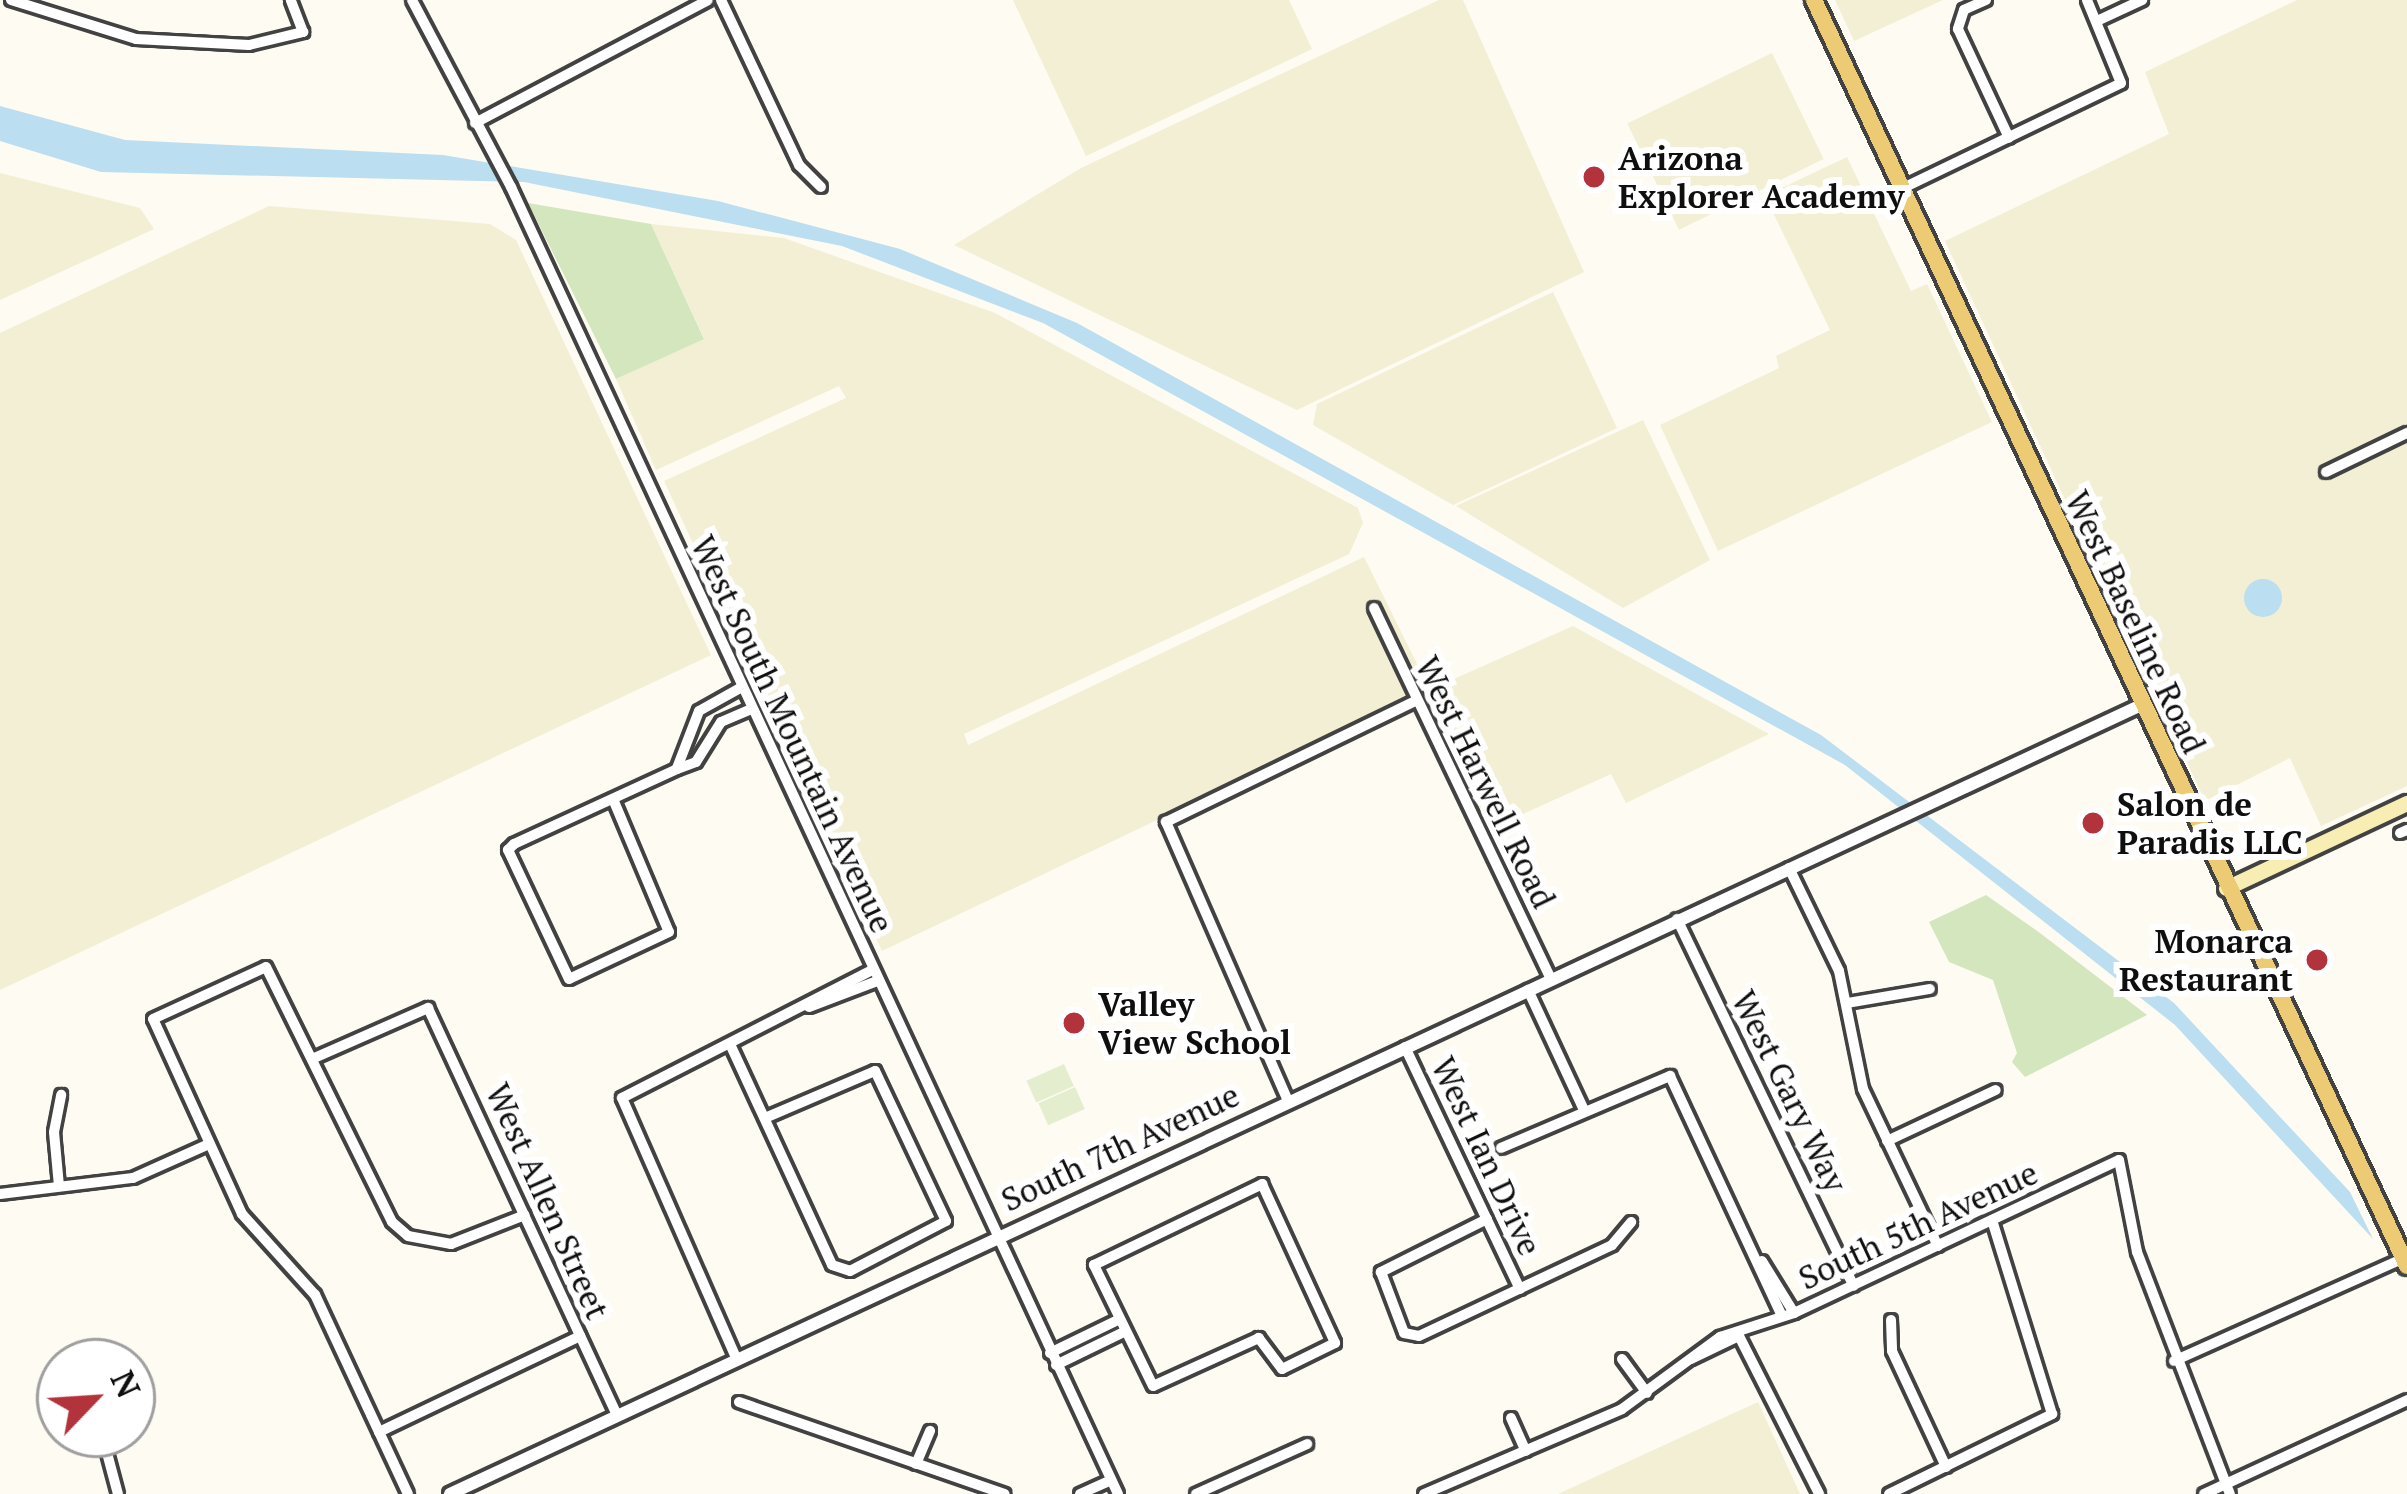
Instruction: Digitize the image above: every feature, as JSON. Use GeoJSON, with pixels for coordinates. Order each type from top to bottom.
{"type":"FeatureCollection","features":[{"type":"Feature","properties":{"kind":"main road","name":"West Baseline Road"},"geometry":{"type":"LineString","coordinates":[[1814,0],[2226,887],[2406,1260]]}},
{"type":"Feature","properties":{"kind":"main road"},"geometry":{"type":"LineString","coordinates":[[2226,887],[2407,803]]}},
{"type":"Feature","properties":{"kind":"street"},"geometry":{"type":"LineString","coordinates":[[11,0],[136,39],[273,44],[303,32],[291,0]]}},
{"type":"Feature","properties":{"kind":"street","name":"West South Mountain Avenue"},"geometry":{"type":"LineString","coordinates":[[412,0],[500,163],[994,1238],[1118,1494]]}},
{"type":"Feature","properties":{"kind":"street"},"geometry":{"type":"LineString","coordinates":[[475,122],[708,0]]}},
{"type":"Feature","properties":{"kind":"street"},"geometry":{"type":"LineString","coordinates":[[721,0],[799,165],[821,187]]}},
{"type":"Feature","properties":{"kind":"street"},"geometry":{"type":"LineString","coordinates":[[1986,0],[1957,18],[2009,138]]}},
{"type":"Feature","properties":{"kind":"street"},"geometry":{"type":"LineString","coordinates":[[1901,189],[2121,83],[2087,0]]}},
{"type":"Feature","properties":{"kind":"street"},"geometry":{"type":"LineString","coordinates":[[2097,21],[2142,0]]}},
{"type":"Feature","properties":{"kind":"street"},"geometry":{"type":"LineString","coordinates":[[2326,472],[2407,433]]}},
{"type":"Feature","properties":{"kind":"street","name":"West Harwell Road"},"geometry":{"type":"LineString","coordinates":[[1374,608],[1551,979]]}},
{"type":"Feature","properties":{"kind":"street"},"geometry":{"type":"LineString","coordinates":[[677,769],[698,715],[742,687]]}},
{"type":"Feature","properties":{"kind":"street"},"geometry":{"type":"LineString","coordinates":[[1288,1101],[1166,822],[1417,700]]}},
{"type":"Feature","properties":{"kind":"street","name":"South 7th Avenue"},"geometry":{"type":"LineString","coordinates":[[451,1494],[2141,705]]}},
{"type":"Feature","properties":{"kind":"street"},"geometry":{"type":"LineString","coordinates":[[613,799],[669,932],[565,978],[508,850],[613,799],[701,759],[717,727],[752,709]]}},
{"type":"Feature","properties":{"kind":"street"},"geometry":{"type":"LineString","coordinates":[[698,715],[717,727]]}},
{"type":"Feature","properties":{"kind":"street"},"geometry":{"type":"LineString","coordinates":[[1789,868],[1847,1003],[1860,1078],[1938,1246]]}},
{"type":"Feature","properties":{"kind":"street","name":"West Gary Way"},"geometry":{"type":"LineString","coordinates":[[1677,920],[1854,1286]]}},
{"type":"Feature","properties":{"kind":"street"},"geometry":{"type":"LineString","coordinates":[[408,1494],[315,1295],[242,1214],[153,1019],[266,968],[379,1206],[408,1237],[452,1244],[525,1215]]}},
{"type":"Feature","properties":{"kind":"street"},"geometry":{"type":"LineString","coordinates":[[737,1360],[622,1097],[875,976]]}},
{"type":"Feature","properties":{"kind":"street"},"geometry":{"type":"LineString","coordinates":[[1847,1003],[1930,989]]}},
{"type":"Feature","properties":{"kind":"street"},"geometry":{"type":"LineString","coordinates":[[1528,990],[1583,1110]]}},
{"type":"Feature","properties":{"kind":"street","name":"West Allen Street"},"geometry":{"type":"LineString","coordinates":[[312,1059],[428,1008],[617,1416]]}},
{"type":"Feature","properties":{"kind":"street"},"geometry":{"type":"LineString","coordinates":[[730,1044],[765,1118],[840,1271],[946,1221],[875,1071],[765,1118]]}},
{"type":"Feature","properties":{"kind":"street","name":"West Ian Drive"},"geometry":{"type":"LineString","coordinates":[[1406,1047],[1520,1289]]}},
{"type":"Feature","properties":{"kind":"street"},"geometry":{"type":"LineString","coordinates":[[1501,1148],[1670,1076],[1788,1314]]}},
{"type":"Feature","properties":{"kind":"street"},"geometry":{"type":"LineString","coordinates":[[1888,1142],[1996,1090]]}},
{"type":"Feature","properties":{"kind":"street"},"geometry":{"type":"LineString","coordinates":[[58,1186],[53,1132],[61,1095]]}},
{"type":"Feature","properties":{"kind":"street"},"geometry":{"type":"LineString","coordinates":[[0,1194],[133,1178],[209,1144]]}},
{"type":"Feature","properties":{"kind":"street","name":"South 5th Avenue"},"geometry":{"type":"LineString","coordinates":[[1424,1494],[1647,1393],[1708,1350],[2119,1160],[2137,1252],[2174,1361]]}},
{"type":"Feature","properties":{"kind":"street"},"geometry":{"type":"LineString","coordinates":[[1262,1184],[1335,1343],[1282,1369],[1259,1338],[1153,1386],[1121,1326],[1094,1264],[1262,1184]]}},
{"type":"Feature","properties":{"kind":"street"},"geometry":{"type":"LineString","coordinates":[[1487,1219],[1382,1272],[1411,1336],[1612,1246],[1631,1222]]}},
{"type":"Feature","properties":{"kind":"street"},"geometry":{"type":"LineString","coordinates":[[1889,1494],[2052,1414],[1992,1220]]}},
{"type":"Feature","properties":{"kind":"street"},"geometry":{"type":"LineString","coordinates":[[2228,1489],[2174,1361],[2406,1260]]}},
{"type":"Feature","properties":{"kind":"street"},"geometry":{"type":"LineString","coordinates":[[1891,1320],[1892,1351],[1946,1467]]}},
{"type":"Feature","properties":{"kind":"street"},"geometry":{"type":"LineString","coordinates":[[1053,1359],[1121,1326]]}},
{"type":"Feature","properties":{"kind":"street"},"geometry":{"type":"LineString","coordinates":[[379,1432],[580,1336]]}},
{"type":"Feature","properties":{"kind":"street"},"geometry":{"type":"LineString","coordinates":[[1739,1336],[1819,1494]]}},
{"type":"Feature","properties":{"kind":"street"},"geometry":{"type":"LineString","coordinates":[[1622,1359],[1647,1393]]}},
{"type":"Feature","properties":{"kind":"street"},"geometry":{"type":"LineString","coordinates":[[2204,1494],[2228,1489],[2407,1400]]}},
{"type":"Feature","properties":{"kind":"street"},"geometry":{"type":"LineString","coordinates":[[739,1402],[1005,1494]]}},
{"type":"Feature","properties":{"kind":"street"},"geometry":{"type":"LineString","coordinates":[[1511,1418],[1526,1451]]}},
{"type":"Feature","properties":{"kind":"street"},"geometry":{"type":"LineString","coordinates":[[916,1464],[930,1431]]}},
{"type":"Feature","properties":{"kind":"street"},"geometry":{"type":"LineString","coordinates":[[1196,1494],[1306,1444]]}},
{"type":"Feature","properties":{"kind":"street"},"geometry":{"type":"LineString","coordinates":[[108,1458],[118,1494]]}},
{"type":"Feature","properties":{"kind":"street"},"geometry":{"type":"LineString","coordinates":[[960,1494],[965,1480]]}},
{"type":"Feature","properties":{"kind":"street"},"geometry":{"type":"LineString","coordinates":[[1080,1494],[1111,1480]]}},
{"type":"Feature","properties":{"kind":"shaded area"},"geometry":{"type":"Polygon","coordinates":[[[1013,0],[1289,0],[1312,49],[1086,156],[1013,0]]]}},
{"type":"Feature","properties":{"kind":"shaded area"},"geometry":{"type":"Polygon","coordinates":[[[1439,0],[1463,0],[1584,272],[1297,410],[954,245],[1081,168],[1439,0]]]}},
{"type":"Feature","properties":{"kind":"shaded area"},"geometry":{"type":"Polygon","coordinates":[[[1835,0],[1943,0],[1854,41],[1835,0]]]}},
{"type":"Feature","properties":{"kind":"shaded area"},"geometry":{"type":"Polygon","coordinates":[[[2297,0],[2407,0],[2407,786],[2321,826],[2290,758],[2205,801],[1945,241],[2169,134],[2145,72],[2297,0]]]}},
{"type":"Feature","properties":{"kind":"shaded area"},"geometry":{"type":"Polygon","coordinates":[[[1772,53],[1824,159],[1679,230],[1627,124],[1772,53]]]}},
{"type":"Feature","properties":{"kind":"shaded area"},"geometry":{"type":"Polygon","coordinates":[[[1847,157],[1911,291],[1927,284],[1992,422],[1718,551],[1660,425],[1779,368],[1776,356],[1830,330],[1765,196],[1847,157]]]}},
{"type":"Feature","properties":{"kind":"shaded area"},"geometry":{"type":"Polygon","coordinates":[[[0,173],[140,208],[154,229],[0,300],[0,173]]]}},
{"type":"Feature","properties":{"kind":"shaded area"},"geometry":{"type":"Polygon","coordinates":[[[269,206],[490,224],[516,240],[711,655],[0,990],[0,333],[269,206]]]}},
{"type":"Feature","properties":{"kind":"shaded area"},"geometry":{"type":"Polygon","coordinates":[[[651,224],[784,238],[995,313],[1358,508],[1363,523],[1349,554],[964,734],[968,745],[1364,557],[1430,690],[882,951],[664,481],[846,398],[839,386],[656,470],[616,379],[704,338],[651,224]]]}},
{"type":"Feature","properties":{"kind":"shaded area"},"geometry":{"type":"Polygon","coordinates":[[[1553,292],[1617,428],[1453,505],[1313,425],[1317,404],[1553,292]]]}},
{"type":"Feature","properties":{"kind":"shaded area"},"geometry":{"type":"Polygon","coordinates":[[[1643,420],[1710,560],[1623,608],[1456,506],[1643,420]]]}},
{"type":"Feature","properties":{"kind":"shaded area"},"geometry":{"type":"Polygon","coordinates":[[[1573,626],[1769,734],[1626,803],[1611,774],[1490,829],[1431,705],[1447,682],[1573,626]]]}},
{"type":"Feature","properties":{"kind":"shaded area"},"geometry":{"type":"Polygon","coordinates":[[[1758,1402],[1800,1494],[1558,1494],[1736,1412],[1758,1402]]]}},
{"type":"Feature","properties":{"kind":"green space"},"geometry":{"type":"Polygon","coordinates":[[[528,203],[651,224],[704,339],[616,379],[528,203]]]}},
{"type":"Feature","properties":{"kind":"green space"},"geometry":{"type":"Polygon","coordinates":[[[1986,895],[2147,1015],[2025,1077],[2012,1062],[2017,1053],[1993,980],[1949,962],[1929,922],[1986,895]]]}},
{"type":"Feature","properties":{"kind":"green space"},"geometry":{"type":"Polygon","coordinates":[[[1064,1064],[1074,1086],[1036,1103],[1027,1081],[1064,1064]]]}},
{"type":"Feature","properties":{"kind":"green space"},"geometry":{"type":"Polygon","coordinates":[[[1075,1087],[1085,1109],[1048,1125],[1038,1103],[1075,1087]]]}},
{"type":"Feature","properties":{"kind":"water"},"geometry":{"type":"Polygon","coordinates":[[[0,106],[125,140],[443,155],[718,201],[900,249],[1077,323],[1821,735],[2174,1003],[2350,1192],[2373,1239],[2175,1025],[1845,765],[1043,323],[842,246],[524,182],[101,172],[0,141],[0,106]]]}},
{"type":"Feature","properties":{"kind":"water"},"geometry":{"type":"Polygon","coordinates":[[[2263,579],[2277,584],[2282,598],[2277,612],[2263,617],[2249,612],[2244,598],[2249,584],[2263,579]]]}},
{"type":"Feature","properties":{"kind":"place","name":"Arizona Explorer Academy"},"geometry":{"type":"Point","coordinates":[1594,177]}},
{"type":"Feature","properties":{"kind":"place","name":"Salon de Paradis LLC"},"geometry":{"type":"Point","coordinates":[2093,823]}},
{"type":"Feature","properties":{"kind":"place","name":"Monarca Restaurant"},"geometry":{"type":"Point","coordinates":[2317,960]}},
{"type":"Feature","properties":{"kind":"place","name":"Valley View School"},"geometry":{"type":"Point","coordinates":[1074,1023]}}]}
